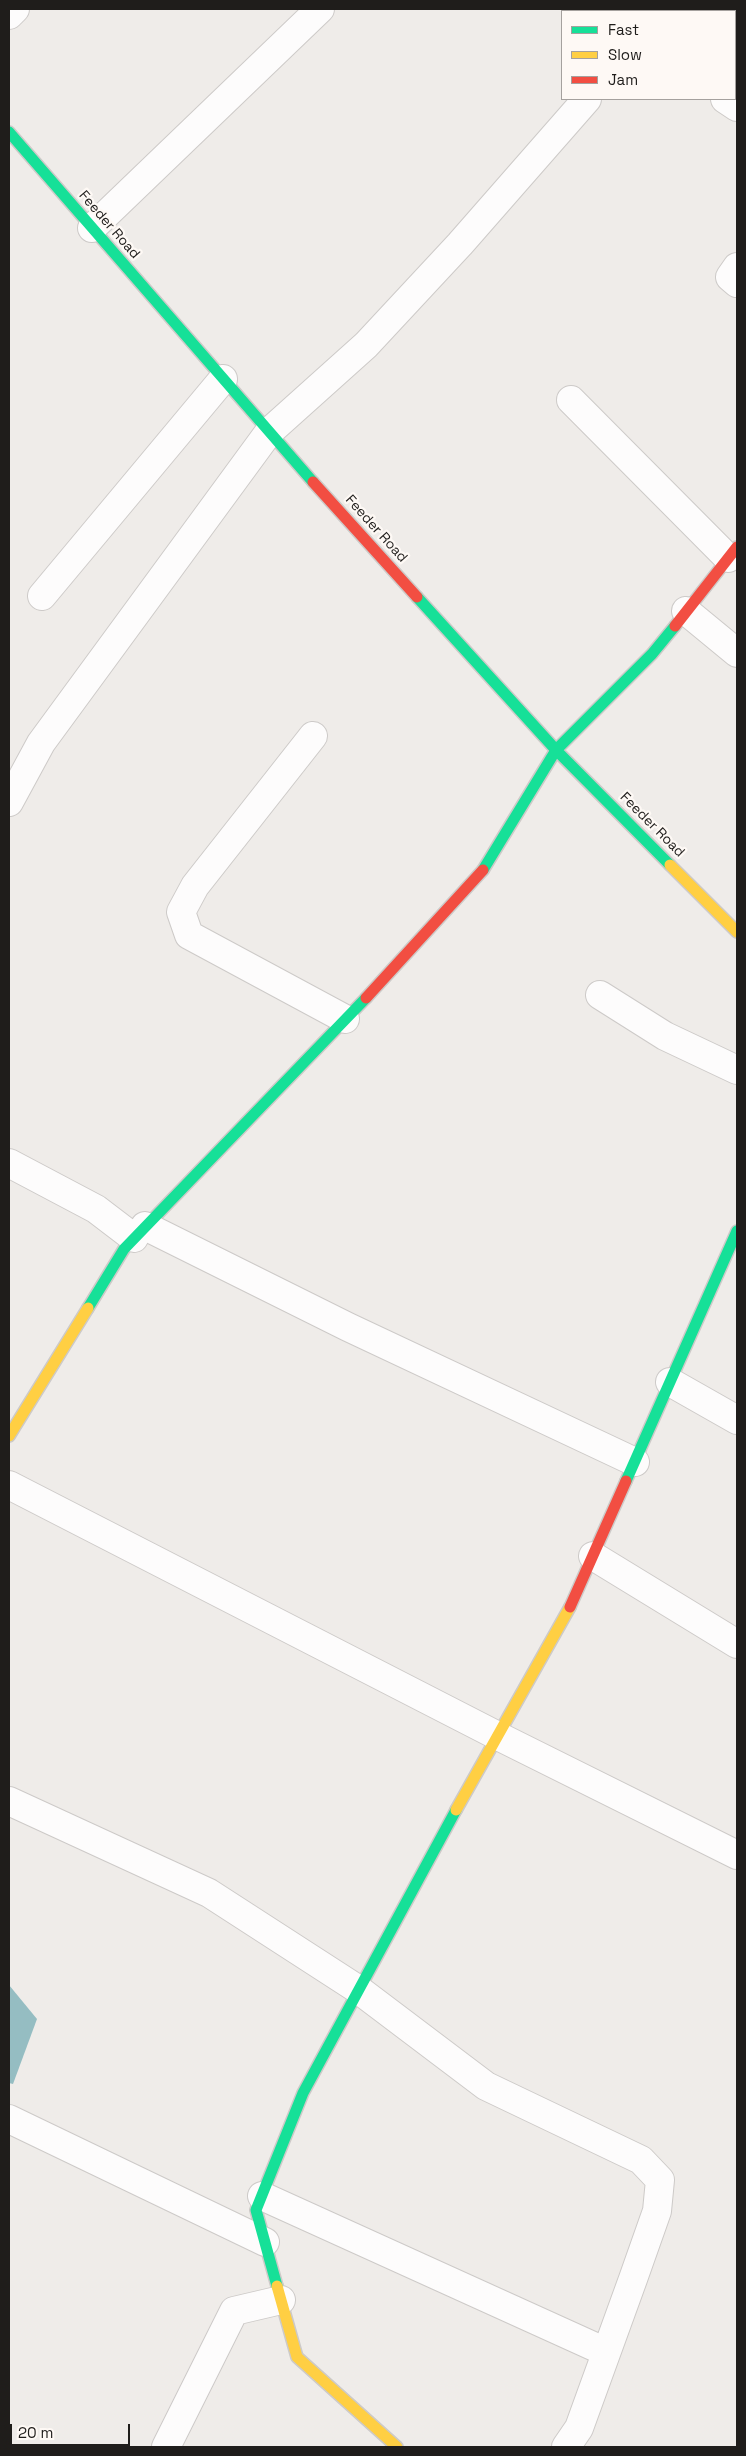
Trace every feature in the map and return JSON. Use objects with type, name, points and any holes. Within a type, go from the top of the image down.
[{"type":"street","points":[[9,15],[15,9]]},
{"type":"street","points":[[92,228],[320,9]]},
{"type":"street","points":[[9,802],[41,743],[270,432],[366,345],[460,244],[586,100]]},
{"type":"street","name":"Feeder Road","points":[[9,132],[270,432],[556,750],[737,932]]},
{"type":"street","points":[[737,267],[730,277],[737,282]]},
{"type":"street","points":[[42,596],[224,379]]},
{"type":"street","points":[[9,1436],[124,1249],[345,1019],[488,864],[556,750],[652,654],[733,552],[571,400]]},
{"type":"street","points":[[686,611],[737,653]]},
{"type":"street","points":[[312,736],[195,886],[181,912],[189,935],[345,1019]]},
{"type":"street","points":[[600,995],[665,1036],[737,1070]]},
{"type":"street","points":[[9,1163],[139,1232],[635,1462]]},
{"type":"street","points":[[397,2447],[297,2357],[256,2210],[303,2093],[496,1735],[570,1607],[737,1231]]},
{"type":"street","points":[[670,1382],[737,1420]]},
{"type":"street","points":[[9,1485],[496,1735],[737,1856]]},
{"type":"street","points":[[593,1556],[737,1644]]},
{"type":"street","points":[[9,1800],[209,1893],[360,1990],[486,2086],[640,2160],[660,2180],[657,2211],[579,2428],[566,2447]]},
{"type":"street","points":[[9,2119],[265,2242]]},
{"type":"street","points":[[262,2196],[606,2352]]},
{"type":"street","points":[[166,2447],[234,2311],[281,2300]]},
{"type":"water","points":[[9,1985],[37,2019],[13,2084],[9,2083]]},
{"type":"traffic: fast","points":[[9,132],[313,482]]},
{"type":"traffic: fast","points":[[417,597],[556,750],[670,865]]},
{"type":"traffic: fast","points":[[483,870],[556,750],[652,654],[675,626]]},
{"type":"traffic: fast","points":[[88,1308],[124,1249],[366,998]]},
{"type":"traffic: fast","points":[[626,1481],[737,1231]]},
{"type":"traffic: fast","points":[[277,2286],[256,2210],[303,2093],[456,1810]]},
{"type":"traffic: slow","points":[[670,865],[737,932]]},
{"type":"traffic: slow","points":[[9,1436],[88,1308]]},
{"type":"traffic: slow","points":[[456,1810],[570,1607]]},
{"type":"traffic: slow","points":[[277,2286],[297,2357],[397,2447]]},
{"type":"traffic: jam","points":[[313,482],[417,597]]},
{"type":"traffic: jam","points":[[675,626],[737,547]]},
{"type":"traffic: jam","points":[[366,998],[483,870]]},
{"type":"traffic: jam","points":[[570,1607],[626,1481]]}]
